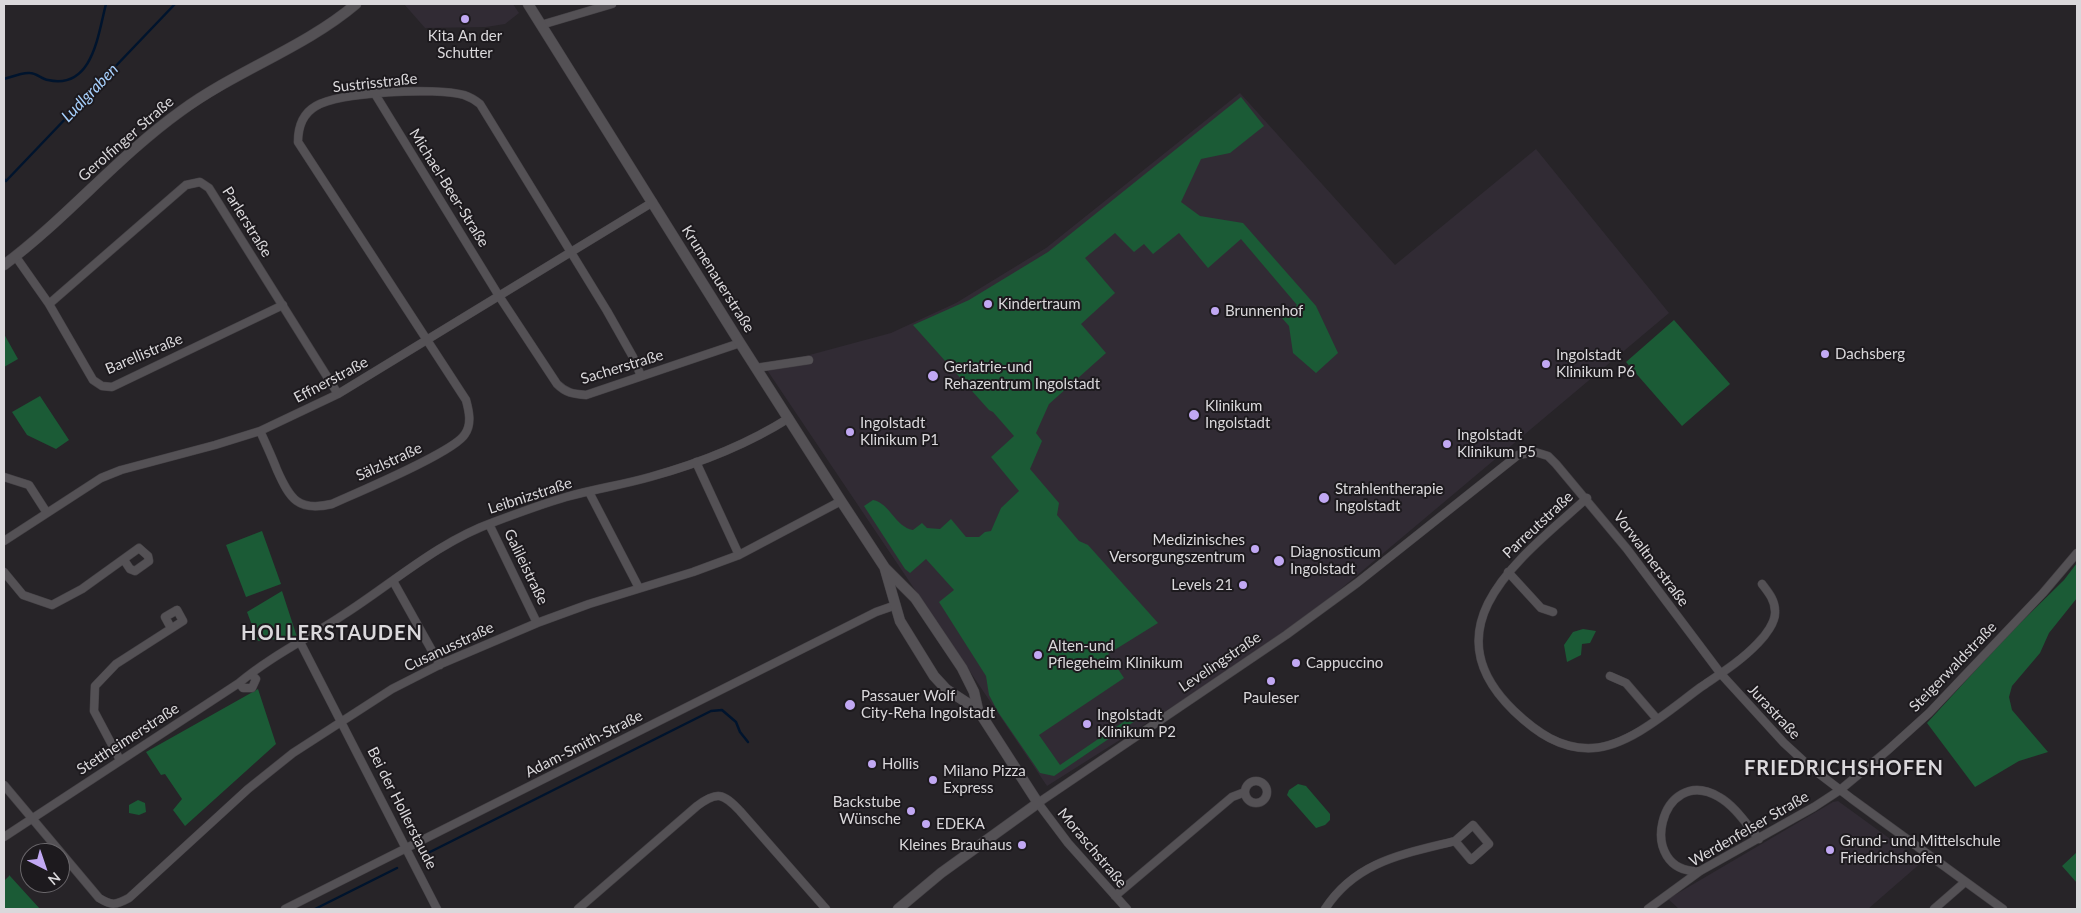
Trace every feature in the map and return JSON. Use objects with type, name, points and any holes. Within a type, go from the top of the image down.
[{"type":"street","name":"Gerolfinger Straße","points":[[4,265],[16,257],[63,215],[136,146],[182,110],[206,94],[340,18],[356,4]]},
{"type":"street","name":"Krumenauerstraße","points":[[528,4],[841,501],[885,568],[915,598],[968,680],[974,692],[978,710],[1038,803]]},
{"type":"street","points":[[541,25],[612,4]]},
{"type":"street","name":"Sustrisstraße","points":[[426,342],[298,142],[298,129],[303,118],[314,107],[332,100],[375,94],[419,91],[463,94],[475,99],[498,131],[625,342],[641,376]]},
{"type":"street","name":"Michael-Beer-Straße","points":[[375,94],[499,296]]},
{"type":"street","name":"Parlerstraße","points":[[49,304],[186,185],[200,182],[209,188],[338,394]]},
{"type":"street","name":"Effnerstraße","points":[[4,541],[101,478],[121,470],[260,431],[338,394],[653,202]]},
{"type":"street","name":"Barellistraße","points":[[16,257],[49,304],[93,380],[102,386],[112,387],[283,306]]},
{"type":"street","name":"Sacherstraße","points":[[499,296],[556,384],[563,391],[570,394],[586,395],[740,343]]},
{"type":"street","name":"Sälzlstraße","points":[[260,431],[292,499],[306,506],[318,508],[332,504],[441,453],[465,435],[469,426],[469,411],[466,400],[426,342]]},
{"type":"street","points":[[756,368],[809,360]]},
{"type":"street","name":"Leibnizstraße","points":[[300,642],[344,615],[454,540],[489,524],[566,497],[651,477],[696,462],[790,418]]},
{"type":"street","name":"Levelingstraße","points":[[898,909],[941,873],[1038,803],[1260,653],[1357,583],[1518,455],[1535,452],[1548,456],[1556,464]]},
{"type":"street","points":[[696,462],[739,555]]},
{"type":"street","name":"Vorwaltnerstraße","points":[[1556,464],[1586,498],[1720,674]]},
{"type":"street","points":[[4,477],[28,485],[47,513]]},
{"type":"street","points":[[589,492],[639,588]]},
{"type":"street","name":"Parreutstraße","points":[[1586,498],[1508,572],[1488,600],[1479,628],[1478,642],[1485,671],[1492,684],[1509,706],[1540,733],[1556,742],[1577,748],[1595,748],[1612,744],[1658,719],[1737,662],[1758,643],[1770,627],[1775,612],[1771,596],[1762,584]]},
{"type":"street","name":"Cusanusstraße","points":[[31,817],[100,898],[109,904],[117,904],[129,898],[248,789],[293,753],[392,689],[440,665],[538,623],[739,555],[841,501]]},
{"type":"street","name":"Galileistraße","points":[[489,524],[538,623]]},
{"type":"street","name":"Steigerwaldstraße","points":[[1840,790],[1888,750],[1928,713],[2043,593],[2077,553]]},
{"type":"street","points":[[4,572],[24,595],[52,605],[82,589],[124,560]]},
{"type":"street","name":"Krumenauerstraße","points":[[885,568],[900,621],[934,676],[952,693],[978,710]]},
{"type":"street","name":"Parreutstraße","points":[[1508,572],[1541,608],[1553,612]]},
{"type":"street","points":[[392,581],[440,665]]},
{"type":"street","points":[[896,605],[908,598],[915,598]]},
{"type":"street","name":"Adam-Smith-Straße","points":[[285,909],[876,612],[896,605]]},
{"type":"street","points":[[120,760],[94,710],[95,686],[116,664],[171,628]]},
{"type":"street","name":"Stettheimerstraße","points":[[4,836],[239,684],[300,642]]},
{"type":"street","name":"Bei der Hollerstaude","points":[[300,642],[342,720],[437,909]]},
{"type":"street","name":"Stettheimerstraße","points":[[239,684],[243,688],[252,688],[256,680],[251,674]]},
{"type":"street","name":"Jurastraße","points":[[1720,674],[1784,743],[1840,790],[2002,909]]},
{"type":"street","points":[[1610,676],[1626,683],[1658,719]]},
{"type":"street","points":[[952,693],[961,690],[968,680]]},
{"type":"street","points":[[4,785],[31,817]]},
{"type":"street","name":"Werdenfelser Straße","points":[[1648,909],[1700,871],[1759,839],[1840,790]]},
{"type":"street","points":[[1114,896],[1232,797],[1245,792]]},
{"type":"street","points":[[1700,871],[1688,872],[1679,868],[1672,862],[1664,848],[1661,832],[1663,817],[1677,798],[1694,792],[1712,793],[1721,798],[1759,839]]},
{"type":"street","points":[[578,909],[696,806],[709,797],[718,795],[729,800],[740,811],[826,909]]},
{"type":"street","name":"Moraschstraße","points":[[1038,803],[1068,844],[1127,909]]},
{"type":"street","points":[[1325,909],[1342,888],[1356,876],[1378,863],[1455,841],[1473,825],[1489,844],[1470,860],[1455,841]]},
{"type":"street","points":[[1934,909],[1965,882]]},
{"type":"shaded area","name":"Kita An der Schutter","points":[[404,4],[513,4],[519,13],[505,24],[486,27],[425,28]]},
{"type":"shaded area","name":"Klinikum Ingolstadt","points":[[1240,93],[1395,265],[1536,149],[1669,313],[1286,635],[1047,786],[765,367],[891,333],[956,303],[1046,248]]},
{"type":"shaded area","name":"Grund- und Mittelschule Friedrichshofen","points":[[1838,801],[1922,862],[1868,909],[1679,909],[1668,899],[1833,802]]},
{"type":"green space","points":[[1241,97],[1264,126],[1230,153],[1201,159],[1181,202],[1200,216],[1243,223],[1316,306],[1338,353],[1316,373],[1293,353],[1289,326],[1282,318],[1297,305],[1241,239],[1208,268],[1179,233],[1153,254],[1144,244],[1134,252],[1115,233],[1085,258],[1115,293],[1081,324],[1106,353],[1049,404],[1036,433],[1042,441],[1030,469],[1059,503],[1057,515],[1079,541],[1088,545],[1158,623],[1108,654],[1124,678],[1039,735],[1060,765],[1135,714],[1138,719],[1054,776],[1040,773],[998,712],[989,695],[986,676],[939,602],[954,590],[926,559],[910,573],[905,569],[864,506],[873,500],[879,502],[902,524],[913,530],[922,523],[927,528],[940,529],[951,519],[966,537],[979,537],[985,532],[991,531],[1001,508],[1019,491],[991,457],[1014,436],[913,325],[969,300],[1048,252]]},
{"type":"green space","points":[[1674,320],[1730,384],[1682,426],[1626,362]]},
{"type":"green space","points":[[4,334],[18,359],[4,367]]},
{"type":"green space","points":[[40,396],[69,440],[56,449],[27,435],[12,412]]},
{"type":"green space","points":[[262,531],[281,584],[246,597],[226,545]]},
{"type":"green space","points":[[2077,563],[2077,598],[2049,633],[2040,653],[2012,686],[2009,697],[2012,710],[2048,752],[2019,761],[1975,787],[1927,723],[2006,637],[2064,580]]},
{"type":"green space","points":[[282,591],[297,637],[258,641],[247,612]]},
{"type":"green space","points":[[1583,629],[1596,631],[1590,643],[1582,644],[1581,655],[1567,662],[1564,645],[1573,632]]},
{"type":"green space","points":[[258,689],[276,744],[185,826],[173,810],[182,799],[165,774],[161,775],[146,752]]},
{"type":"green space","points":[[1298,784],[1306,786],[1330,814],[1330,820],[1325,825],[1316,828],[1287,795],[1289,790]]},
{"type":"green space","points":[[138,800],[145,803],[146,812],[139,815],[129,813],[129,805]]},
{"type":"green space","points":[[2077,852],[2077,883],[2062,866]]},
{"type":"green space","points":[[10,875],[20,887],[20,893],[25,893],[40,909],[4,909],[4,881]]},
{"type":"waterway","points":[[4,79],[27,73],[48,80],[63,81],[75,77],[91,57],[106,4]]},
{"type":"waterway","name":"Ludlgraben","points":[[4,179],[6,181],[175,4]]},
{"type":"waterway","points":[[426,854],[711,711],[722,710],[736,722],[740,732],[748,742]]},
{"type":"waterway","points":[[315,909],[397,868]]},
{"type":"place","name":"Kita An der Schutter","points":[[465,19]]},
{"type":"place","name":"Kindertraum","points":[[988,304]]},
{"type":"place","name":"Brunnenhof","points":[[1215,311]]},
{"type":"place","name":"Dachsberg","points":[[1825,354]]},
{"type":"place","name":"Ingolstadt Klinikum P6","points":[[1546,364]]},
{"type":"place","name":"Geriatrie-und Rehazentrum Ingolstadt","points":[[933,376]]},
{"type":"place","name":"Klinikum Ingolstadt","points":[[1194,415]]},
{"type":"place","name":"Ingolstadt Klinikum P1","points":[[850,432]]},
{"type":"place","name":"Ingolstadt Klinikum P5","points":[[1447,444]]},
{"type":"place","name":"Strahlentherapie Ingolstadt","points":[[1324,498]]},
{"type":"place","name":"Medizinisches Versorgungszentrum","points":[[1255,549]]},
{"type":"place","name":"Diagnosticum Ingolstadt","points":[[1279,561]]},
{"type":"place","name":"Levels 21","points":[[1243,585]]},
{"type":"place","name":"Alten-und Pflegeheim Klinikum","points":[[1038,655]]},
{"type":"place","name":"Cappuccino","points":[[1296,663]]},
{"type":"place","name":"Pauleser","points":[[1271,681]]},
{"type":"place","name":"Passauer Wolf City-Reha Ingolstadt","points":[[850,705]]},
{"type":"place","name":"Ingolstadt Klinikum P2","points":[[1087,724]]},
{"type":"place","name":"Hollis","points":[[872,764]]},
{"type":"place","name":"Milano Pizza Express","points":[[933,780]]},
{"type":"place","name":"Backstube Wünsche","points":[[911,811]]},
{"type":"place","name":"EDEKA","points":[[926,824]]},
{"type":"place","name":"Kleines Brauhaus","points":[[1022,845]]},
{"type":"place","name":"Grund- und Mittelschule Friedrichshofen","points":[[1830,850]]},
{"type":"district","name":"HOLLERSTAUDEN","points":[[332,634]]},
{"type":"district","name":"FRIEDRICHSHOFEN","points":[[1844,769]]}]
